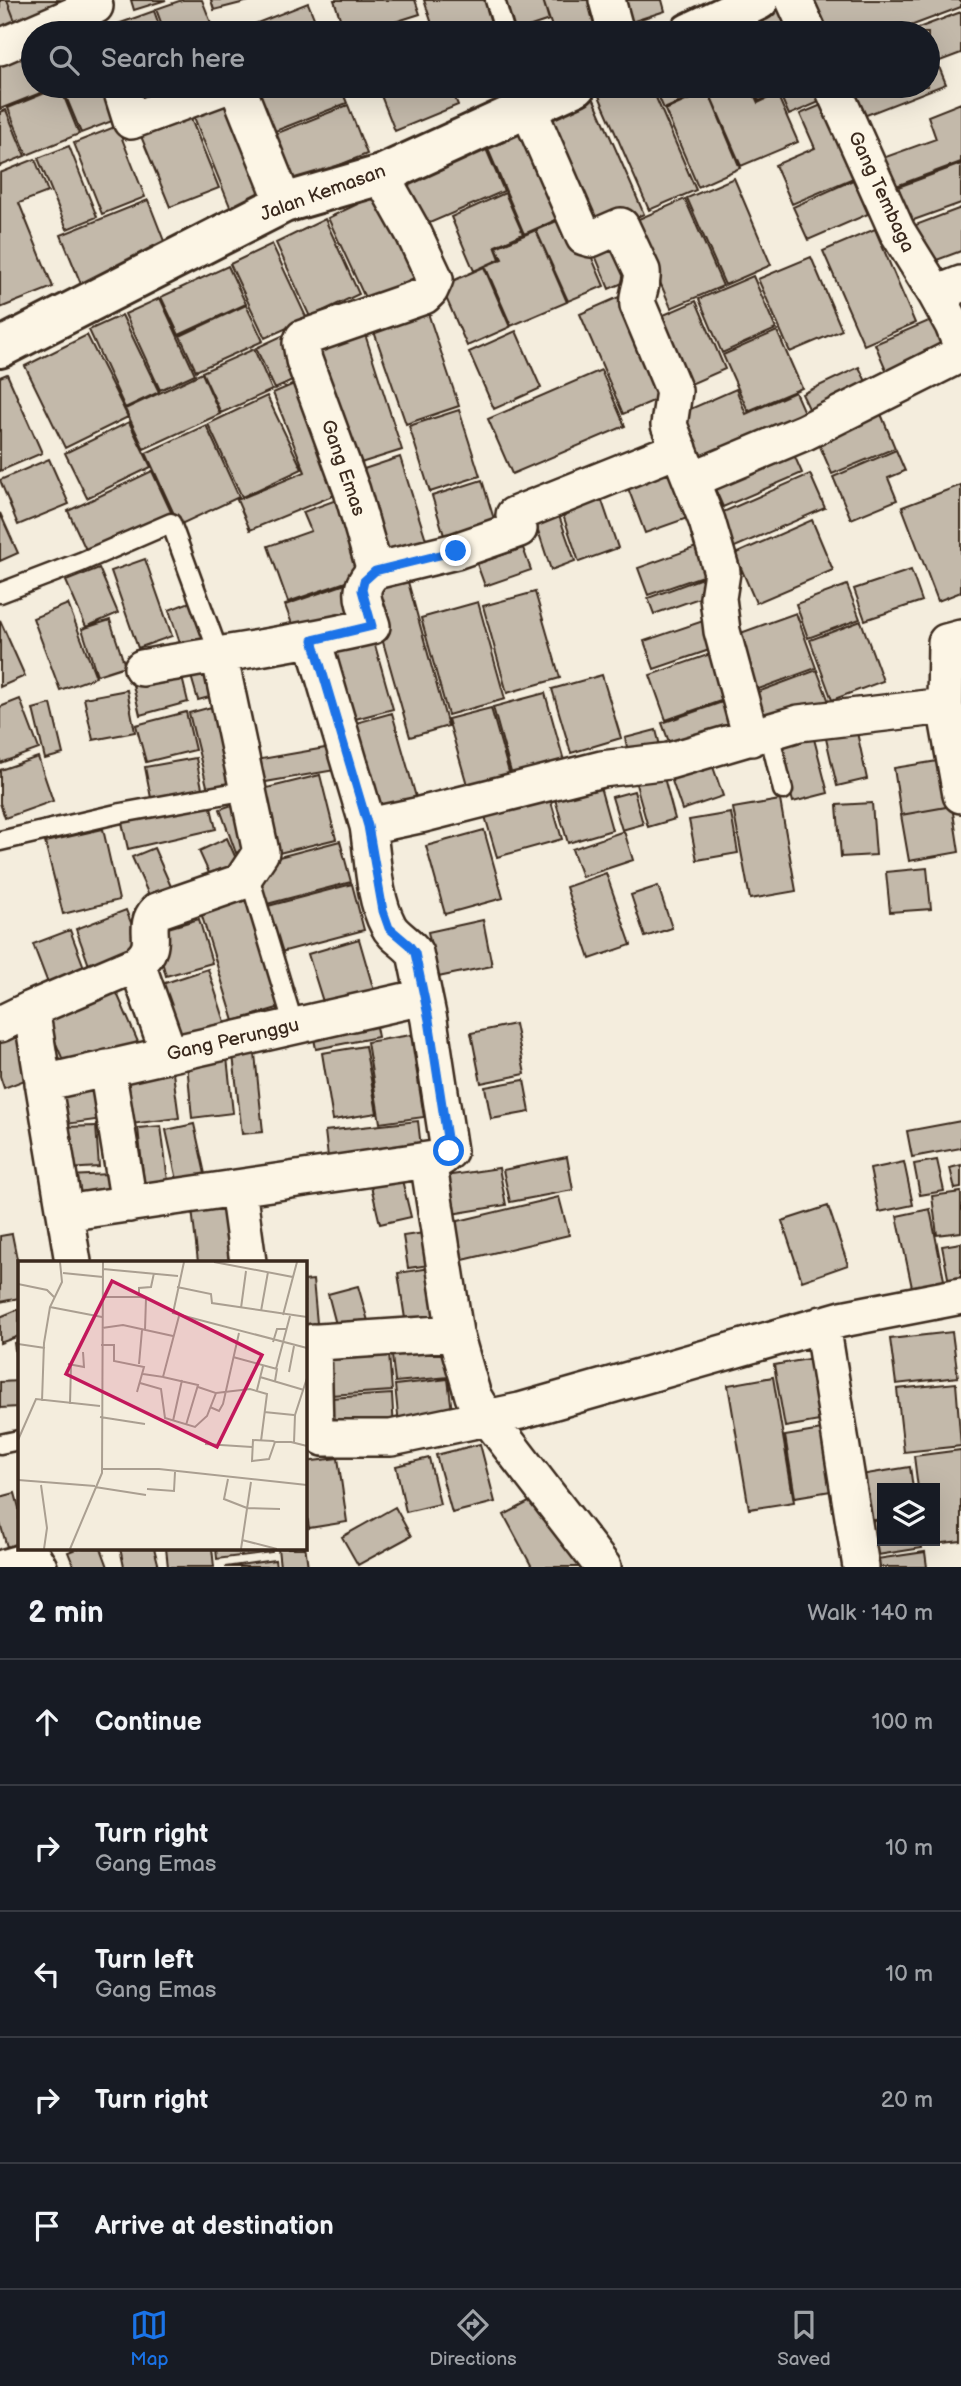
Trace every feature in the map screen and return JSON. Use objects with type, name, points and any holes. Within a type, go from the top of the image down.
[{"type":"street","points":[[607,0],[613,21]]},
{"type":"street","points":[[714,21],[759,0]]},
{"type":"street","points":[[794,0],[804,21]]},
{"type":"street","points":[[74,21],[97,13]]},
{"type":"street","points":[[0,47],[21,40]]},
{"type":"street","points":[[124,98],[131,121],[193,98]]},
{"type":"street","points":[[242,98],[284,203]]},
{"type":"street","name":"Jalan Kemasan","points":[[0,348],[284,203],[381,175],[523,98]]},
{"type":"street","points":[[525,98],[584,237],[591,239],[621,226],[643,274],[637,299],[640,311],[674,391],[669,425],[707,521],[722,572],[718,598],[722,631],[760,735]]},
{"type":"street","name":"Gang Tembaga","points":[[837,98],[897,231],[916,265],[948,289],[953,325],[961,347]]},
{"type":"street","name":"Gang Emas","points":[[375,571],[352,491],[304,360],[301,343],[303,338],[424,296],[433,285],[435,279],[414,234],[381,175]]},
{"type":"street","points":[[142,668],[313,640],[372,626],[362,590],[364,581],[375,571],[456,551],[519,529],[514,515],[805,432],[957,356],[961,347]]},
{"type":"street","points":[[961,638],[946,642],[945,706],[961,795]]},
{"type":"street","points":[[65,1213],[441,1158],[449,1151],[415,953],[389,928],[383,911],[368,826],[313,640]]},
{"type":"street","points":[[0,1024],[137,964],[151,949],[150,922],[157,911],[241,882],[261,852],[219,654]]},
{"type":"street","points":[[368,826],[420,816],[602,769],[669,761],[799,723],[945,706]]},
{"type":"street","points":[[137,964],[169,1054]]},
{"type":"street","name":"Gang Perunggu","points":[[43,1083],[423,997]]},
{"type":"street","points":[[32,1009],[73,1261]]},
{"type":"street","points":[[107,1069],[129,1203]]},
{"type":"street","points":[[428,1160],[455,1333],[472,1396],[603,1567]]},
{"type":"street","points":[[238,1188],[247,1261]]},
{"type":"street","points":[[455,1333],[309,1342],[315,1432],[312,1437],[391,1438],[520,1411],[822,1324],[961,1296]]},
{"type":"street","points":[[822,1324],[861,1567]]},
{"type":"street","points":[[5,1567],[34,1559],[40,1567]]},
{"type":"lane","points":[[495,0],[501,21]]},
{"type":"lane","points":[[0,593],[171,523],[219,654]]},
{"type":"lane","points":[[760,735],[783,790]]},
{"type":"lane","points":[[0,841],[121,813],[248,790]]},
{"type":"lane","points":[[248,873],[294,1026]]},
{"type":"lane","points":[[0,1444],[18,1440]]},
{"type":"building","points":[[0,0],[7,0],[17,26],[0,33]]},
{"type":"building","points":[[7,0],[69,0],[27,21],[21,21],[17,26]]},
{"type":"building","points":[[131,0],[166,0],[134,10]]},
{"type":"building","points":[[182,0],[202,0],[210,21],[160,21],[156,9]]},
{"type":"building","points":[[211,0],[253,0],[214,10]]},
{"type":"building","points":[[334,0],[415,0],[420,14],[398,21],[341,21]]},
{"type":"building","points":[[424,0],[494,0],[500,21],[431,21]]},
{"type":"building","points":[[498,0],[543,0],[549,20],[546,21],[506,21]]},
{"type":"building","points":[[543,0],[602,0],[609,21],[550,21]]},
{"type":"building","points":[[611,0],[662,0],[665,11],[634,21],[617,21]]},
{"type":"building","points":[[804,0],[961,0],[961,7],[924,21],[812,21]]},
{"type":"building","points":[[308,3],[315,21],[262,21]]},
{"type":"building","points":[[790,4],[798,21],[748,21]]},
{"type":"building","points":[[154,11],[158,21],[126,21]]},
{"type":"building","points":[[961,12],[961,53],[940,61],[940,21],[937,21]]},
{"type":"building","points":[[21,48],[21,98],[28,98],[0,109],[0,56]]},
{"type":"building","points":[[940,69],[946,84],[940,86]]},
{"type":"building","points":[[33,98],[64,98],[79,134],[27,155],[8,108]]},
{"type":"building","points":[[67,98],[118,98],[125,116],[81,133]]},
{"type":"building","points":[[129,98],[164,98],[136,116]]},
{"type":"building","points":[[198,98],[234,98],[277,191],[231,209],[188,102]]},
{"type":"building","points":[[257,98],[345,98],[347,103],[260,137]]},
{"type":"building","points":[[382,98],[455,98],[458,105],[395,131]]},
{"type":"building","points":[[585,98],[593,98],[644,214],[588,238],[536,119]]},
{"type":"building","points":[[600,98],[656,98],[696,190],[649,210]]},
{"type":"building","points":[[659,98],[689,98],[664,109]]},
{"type":"building","points":[[692,98],[711,98],[740,168],[698,187],[665,110]]},
{"type":"building","points":[[711,98],[756,98],[758,103],[769,98],[779,98],[798,142],[741,166]]},
{"type":"building","points":[[782,98],[829,98],[789,115]]},
{"type":"building","points":[[842,98],[910,98],[851,121]]},
{"type":"building","points":[[831,101],[863,174],[792,204],[775,165],[815,148],[800,114]]},
{"type":"building","points":[[961,103],[961,162],[880,192],[869,163],[936,139],[928,116]]},
{"type":"building","points":[[185,104],[219,188],[170,207],[136,124]]},
{"type":"building","points":[[348,105],[367,154],[280,189],[260,140]]},
{"type":"building","points":[[6,110],[25,156],[0,166],[0,112]]},
{"type":"building","points":[[533,121],[572,213],[524,234],[485,142]]},
{"type":"building","points":[[117,126],[145,197],[102,214],[74,143]]},
{"type":"building","points":[[484,144],[504,191],[418,228],[397,182]]},
{"type":"building","points":[[69,146],[97,217],[67,229],[38,158]]},
{"type":"building","points":[[35,159],[48,192],[19,203],[53,287],[0,308],[0,173]]},
{"type":"building","points":[[961,164],[961,203],[911,221],[898,187]]},
{"type":"building","points":[[734,178],[771,265],[725,285],[687,198]]},
{"type":"building","points":[[853,180],[868,214],[808,240],[793,207]]},
{"type":"building","points":[[389,189],[427,272],[366,300],[328,218]]},
{"type":"building","points":[[505,193],[523,234],[495,246],[500,259],[474,271],[451,217]]},
{"type":"building","points":[[685,199],[723,286],[671,308],[634,221]]},
{"type":"building","points":[[148,200],[169,254],[83,289],[61,235]]},
{"type":"building","points":[[961,208],[961,251],[926,264],[913,226]]},
{"type":"building","points":[[573,214],[604,286],[568,301],[536,230]]},
{"type":"building","points":[[325,219],[359,294],[310,317],[276,243]]},
{"type":"building","points":[[621,227],[641,275],[609,289],[589,241]]},
{"type":"building","points":[[875,229],[915,323],[864,345],[823,251]]},
{"type":"building","points":[[536,230],[567,302],[511,326],[485,266],[502,259],[496,247]]},
{"type":"building","points":[[272,244],[307,319],[265,338],[230,264]]},
{"type":"building","points":[[811,257],[842,330],[790,352],[758,279]]},
{"type":"building","points":[[228,266],[246,304],[179,335],[161,297]]},
{"type":"building","points":[[484,267],[510,327],[467,346],[441,286]]},
{"type":"building","points":[[753,276],[776,329],[722,353],[699,299]]},
{"type":"building","points":[[630,292],[674,392],[623,414],[580,314]]},
{"type":"building","points":[[160,298],[195,374],[160,390],[125,314]]},
{"type":"building","points":[[424,301],[459,406],[406,424],[370,320]]},
{"type":"building","points":[[696,301],[725,369],[675,391],[645,323]]},
{"type":"building","points":[[246,305],[263,341],[196,371],[180,336]]},
{"type":"building","points":[[945,314],[960,348],[890,379],[875,344]]},
{"type":"building","points":[[122,315],[159,392],[125,408],[89,330]]},
{"type":"building","points":[[363,328],[402,450],[348,467],[310,345]]},
{"type":"building","points":[[516,331],[541,388],[494,409],[469,352]]},
{"type":"building","points":[[777,331],[802,388],[748,411],[723,355]]},
{"type":"building","points":[[286,334],[305,375],[275,389],[256,348]]},
{"type":"building","points":[[87,335],[128,417],[65,448],[25,366]]},
{"type":"building","points":[[254,349],[272,390],[221,413],[202,372]]},
{"type":"building","points":[[859,367],[872,394],[815,421],[802,394]]},
{"type":"building","points":[[601,370],[625,426],[512,474],[488,419]]},
{"type":"building","points":[[202,373],[220,414],[144,449],[125,409]]},
{"type":"building","points":[[7,374],[42,453],[0,471],[0,377]]},
{"type":"building","points":[[301,381],[347,490],[250,530],[237,500],[305,472],[273,393]]},
{"type":"building","points":[[736,389],[746,414],[795,392],[810,426],[697,474],[672,417]]},
{"type":"building","points":[[267,396],[302,469],[242,497],[208,424]]},
{"type":"building","points":[[879,409],[895,448],[832,474],[816,437]]},
{"type":"building","points":[[459,410],[480,476],[430,492],[409,426]]},
{"type":"building","points":[[129,422],[151,467],[87,498],[65,453]]},
{"type":"building","points":[[206,425],[239,497],[179,525],[146,453]]},
{"type":"building","points":[[788,441],[802,473],[723,507],[709,475]]},
{"type":"building","points":[[896,450],[905,471],[888,478],[897,500],[851,519],[833,477]]},
{"type":"building","points":[[400,457],[430,552],[382,567],[352,473]]},
{"type":"building","points":[[49,459],[69,504],[18,525],[0,480]]},
{"type":"building","points":[[677,462],[696,515],[645,533],[625,480]]},
{"type":"building","points":[[152,471],[172,514],[87,552],[68,511]]},
{"type":"building","points":[[810,474],[825,508],[728,550],[714,516]]},
{"type":"building","points":[[482,480],[497,529],[447,545],[432,496]]},
{"type":"building","points":[[961,485],[961,592],[938,601],[902,507]]},
{"type":"building","points":[[599,492],[618,548],[579,562],[560,506]]},
{"type":"building","points":[[339,499],[366,575],[288,602],[268,546],[311,531],[303,512]]},
{"type":"building","points":[[0,513],[18,553],[0,561]]},
{"type":"building","points":[[558,513],[575,561],[551,570],[535,521]]},
{"type":"building","points":[[812,520],[833,570],[756,603],[735,554]]},
{"type":"building","points":[[699,546],[708,574],[648,595],[638,568]]},
{"type":"building","points":[[523,548],[531,570],[485,586],[477,564]]},
{"type":"building","points":[[145,559],[172,636],[138,648],[111,571]]},
{"type":"building","points":[[99,568],[118,613],[86,627],[66,581]]},
{"type":"building","points":[[911,570],[922,601],[865,620],[854,589]]},
{"type":"building","points":[[405,571],[448,726],[410,737],[366,582]]},
{"type":"building","points":[[702,578],[708,595],[654,614],[648,598]]},
{"type":"building","points":[[354,581],[366,615],[298,640],[285,605]]},
{"type":"building","points":[[847,585],[860,619],[808,638],[796,604]]},
{"type":"building","points":[[535,592],[560,678],[507,693],[483,606]]},
{"type":"building","points":[[195,600],[212,649],[185,658],[169,610]]},
{"type":"building","points":[[478,602],[505,699],[448,715],[421,618]]},
{"type":"building","points":[[68,604],[96,677],[60,690],[33,618]]},
{"type":"building","points":[[796,613],[816,668],[756,690],[735,635]]},
{"type":"building","points":[[709,619],[718,647],[654,669],[644,641]]},
{"type":"building","points":[[0,620],[25,676],[0,687]]},
{"type":"building","points":[[110,620],[125,666],[97,675],[82,629]]},
{"type":"building","points":[[861,621],[883,681],[832,700],[810,640]]},
{"type":"building","points":[[371,631],[393,709],[344,722],[322,645]]},
{"type":"building","points":[[719,651],[735,696],[666,720],[650,675]]},
{"type":"building","points":[[215,658],[225,693],[198,700],[188,666]]},
{"type":"building","points":[[180,669],[188,702],[140,715],[132,681]]},
{"type":"building","points":[[817,670],[829,702],[760,728],[747,696]]},
{"type":"building","points":[[602,675],[621,738],[571,753],[552,689]]},
{"type":"building","points":[[127,690],[135,732],[93,740],[84,698]]},
{"type":"building","points":[[545,693],[566,768],[514,783],[493,707]]},
{"type":"building","points":[[734,698],[746,732],[675,758],[662,723]]},
{"type":"building","points":[[20,699],[39,749],[0,763],[0,707]]},
{"type":"building","points":[[51,704],[63,754],[45,759],[33,709]]},
{"type":"building","points":[[219,705],[239,787],[209,794],[189,713]]},
{"type":"building","points":[[491,708],[512,783],[470,795],[448,719]]},
{"type":"building","points":[[186,712],[195,750],[146,762],[136,725]]},
{"type":"building","points":[[392,713],[418,804],[371,817],[345,726]]},
{"type":"building","points":[[855,723],[867,779],[837,786],[824,730]]},
{"type":"building","points":[[656,730],[663,757],[631,765],[625,738]]},
{"type":"building","points":[[812,731],[828,793],[793,802],[777,741]]},
{"type":"building","points":[[331,747],[335,770],[254,784],[250,761]]},
{"type":"building","points":[[38,757],[53,801],[5,818],[0,803],[0,770]]},
{"type":"building","points":[[196,758],[203,793],[152,803],[145,767]]},
{"type":"building","points":[[710,758],[723,796],[682,810],[669,772]]},
{"type":"building","points":[[944,760],[952,806],[901,815],[894,768]]},
{"type":"building","points":[[662,770],[675,819],[648,827],[634,777]]},
{"type":"building","points":[[320,775],[336,839],[279,853],[263,789]]},
{"type":"building","points":[[597,776],[612,830],[568,843],[552,789]]},
{"type":"building","points":[[547,788],[562,839],[497,857],[482,806]]},
{"type":"building","points":[[634,791],[643,824],[622,830],[612,797]]},
{"type":"building","points":[[209,799],[216,829],[128,849],[121,818]]},
{"type":"building","points":[[780,800],[796,891],[750,899],[733,808]]},
{"type":"building","points":[[241,802],[256,845],[236,853],[220,809]]},
{"type":"building","points":[[872,803],[876,855],[841,857],[837,805]]},
{"type":"building","points":[[952,806],[959,852],[909,861],[901,815]]},
{"type":"building","points":[[731,813],[738,853],[697,860],[689,820]]},
{"type":"building","points":[[103,829],[119,900],[63,914],[45,842]]},
{"type":"building","points":[[484,830],[503,898],[445,914],[426,846]]},
{"type":"building","points":[[624,831],[633,860],[582,877],[572,849]]},
{"type":"building","points":[[227,838],[241,870],[213,882],[199,851]]},
{"type":"building","points":[[340,841],[351,882],[267,904],[256,863]]},
{"type":"building","points":[[154,848],[173,891],[151,900],[132,857]]},
{"type":"building","points":[[927,868],[931,909],[890,912],[886,872]]},
{"type":"building","points":[[606,873],[631,945],[590,959],[566,887]]},
{"type":"building","points":[[352,884],[364,930],[281,952],[268,906]]},
{"type":"building","points":[[658,886],[672,928],[645,937],[631,895]]},
{"type":"building","points":[[251,898],[284,1006],[234,1021],[201,913]]},
{"type":"building","points":[[126,910],[141,948],[90,968],[76,929]]},
{"type":"building","points":[[199,919],[212,963],[166,976],[154,932]]},
{"type":"building","points":[[483,920],[492,966],[438,977],[428,932]]},
{"type":"building","points":[[70,930],[88,978],[51,991],[33,944]]},
{"type":"building","points":[[359,939],[374,991],[324,1005],[308,954]]},
{"type":"building","points":[[208,969],[227,1028],[181,1043],[162,984]]},
{"type":"building","points":[[113,984],[138,1042],[68,1072],[43,1013]]},
{"type":"building","points":[[373,1012],[378,1037],[316,1049],[311,1023]]},
{"type":"building","points":[[515,1024],[525,1074],[481,1083],[471,1033]]},
{"type":"building","points":[[19,1025],[38,1075],[4,1088],[0,1076],[0,1032]]},
{"type":"building","points":[[411,1035],[424,1117],[380,1123],[367,1042]]},
{"type":"building","points":[[254,1044],[263,1132],[242,1134],[232,1046]]},
{"type":"building","points":[[365,1046],[377,1113],[333,1120],[322,1053]]},
{"type":"building","points":[[226,1048],[233,1113],[192,1118],[186,1052]]},
{"type":"building","points":[[173,1073],[179,1118],[123,1125],[116,1080]]},
{"type":"building","points":[[524,1080],[530,1112],[491,1119],[485,1087]]},
{"type":"building","points":[[99,1089],[103,1119],[59,1125],[54,1094]]},
{"type":"building","points":[[418,1121],[422,1156],[329,1166],[325,1131]]},
{"type":"building","points":[[961,1121],[961,1148],[912,1157],[907,1131]]},
{"type":"building","points":[[194,1124],[205,1174],[177,1180],[166,1130]]},
{"type":"building","points":[[96,1126],[99,1167],[66,1169],[63,1127]]},
{"type":"building","points":[[161,1126],[168,1181],[144,1183],[138,1128]]},
{"type":"building","points":[[567,1157],[573,1190],[510,1202],[503,1170]]},
{"type":"building","points":[[937,1160],[944,1191],[920,1195],[914,1164]]},
{"type":"building","points":[[904,1162],[913,1205],[879,1212],[870,1169]]},
{"type":"building","points":[[961,1165],[961,1188],[955,1189],[950,1168]]},
{"type":"building","points":[[499,1168],[506,1205],[445,1215],[438,1177]]},
{"type":"building","points":[[109,1174],[111,1204],[72,1206],[69,1176]]},
{"type":"building","points":[[402,1180],[411,1217],[380,1224],[371,1186]]},
{"type":"building","points":[[961,1192],[961,1232],[937,1235],[932,1196]]},
{"type":"building","points":[[559,1197],[569,1235],[463,1260],[454,1222]]},
{"type":"building","points":[[223,1206],[229,1261],[198,1261],[192,1209]]},
{"type":"building","points":[[828,1206],[848,1265],[802,1281],[782,1221]]},
{"type":"building","points":[[930,1209],[946,1290],[914,1297],[897,1216]]},
{"type":"building","points":[[438,1231],[443,1263],[408,1268],[403,1236]]},
{"type":"building","points":[[12,1234],[18,1264],[18,1298],[0,1302],[0,1236]]},
{"type":"building","points":[[961,1243],[961,1281],[949,1283],[942,1246]]},
{"type":"building","points":[[444,1266],[451,1318],[406,1325],[398,1273]]},
{"type":"building","points":[[313,1280],[318,1334],[306,1335],[306,1281]]},
{"type":"building","points":[[358,1286],[370,1328],[339,1336],[328,1294]]},
{"type":"building","points":[[18,1309],[18,1336],[0,1343],[0,1317]]},
{"type":"building","points":[[952,1332],[958,1377],[896,1384],[890,1339]]},
{"type":"building","points":[[18,1342],[18,1369],[14,1343]]},
{"type":"building","points":[[445,1342],[449,1377],[395,1382],[391,1347]]},
{"type":"building","points":[[389,1354],[392,1391],[330,1395],[328,1358]]},
{"type":"building","points":[[814,1358],[825,1420],[785,1427],[774,1365]]},
{"type":"building","points":[[773,1377],[794,1502],[749,1509],[728,1385]]},
{"type":"building","points":[[448,1379],[453,1419],[399,1425],[395,1385]]},
{"type":"building","points":[[18,1381],[18,1407],[0,1408],[0,1382]]},
{"type":"building","points":[[956,1383],[961,1446],[904,1452],[897,1389]]},
{"type":"building","points":[[392,1394],[394,1431],[332,1435],[330,1398]]},
{"type":"building","points":[[828,1429],[837,1490],[795,1497],[785,1436]]},
{"type":"building","points":[[480,1444],[495,1502],[452,1513],[436,1455]]},
{"type":"building","points":[[961,1450],[961,1541],[940,1543],[940,1483],[917,1483],[914,1456]]},
{"type":"building","points":[[338,1458],[347,1522],[309,1528],[306,1510],[306,1462]]},
{"type":"building","points":[[429,1458],[440,1504],[406,1512],[396,1466]]},
{"type":"building","points":[[910,1467],[912,1483],[877,1483],[877,1520],[861,1522],[854,1476]]},
{"type":"building","points":[[15,1493],[18,1504],[18,1543],[7,1547],[0,1523],[0,1497]]},
{"type":"building","points":[[544,1494],[581,1567],[532,1567],[504,1515]]},
{"type":"building","points":[[395,1507],[411,1536],[358,1565],[342,1537]]},
{"type":"building","points":[[877,1521],[877,1546],[922,1548],[865,1557],[860,1523]]},
{"type":"building","points":[[76,1549],[101,1549],[108,1567],[74,1567],[68,1552]]},
{"type":"building","points":[[120,1549],[154,1549],[159,1567],[124,1567]]},
{"type":"building","points":[[166,1549],[212,1549],[214,1567],[168,1567]]},
{"type":"building","points":[[216,1549],[271,1549],[272,1552],[217,1559]]},
{"type":"building","points":[[278,1549],[306,1549],[308,1567],[280,1567]]},
{"type":"building","points":[[925,1552],[927,1567],[871,1567],[870,1560]]},
{"type":"building","points":[[275,1560],[276,1567],[225,1567]]},
{"type":"route","points":[[449,1151],[429,1020],[415,953],[389,928],[383,911],[368,826],[313,640],[372,626],[362,590],[364,581],[375,571],[456,551]]}]
